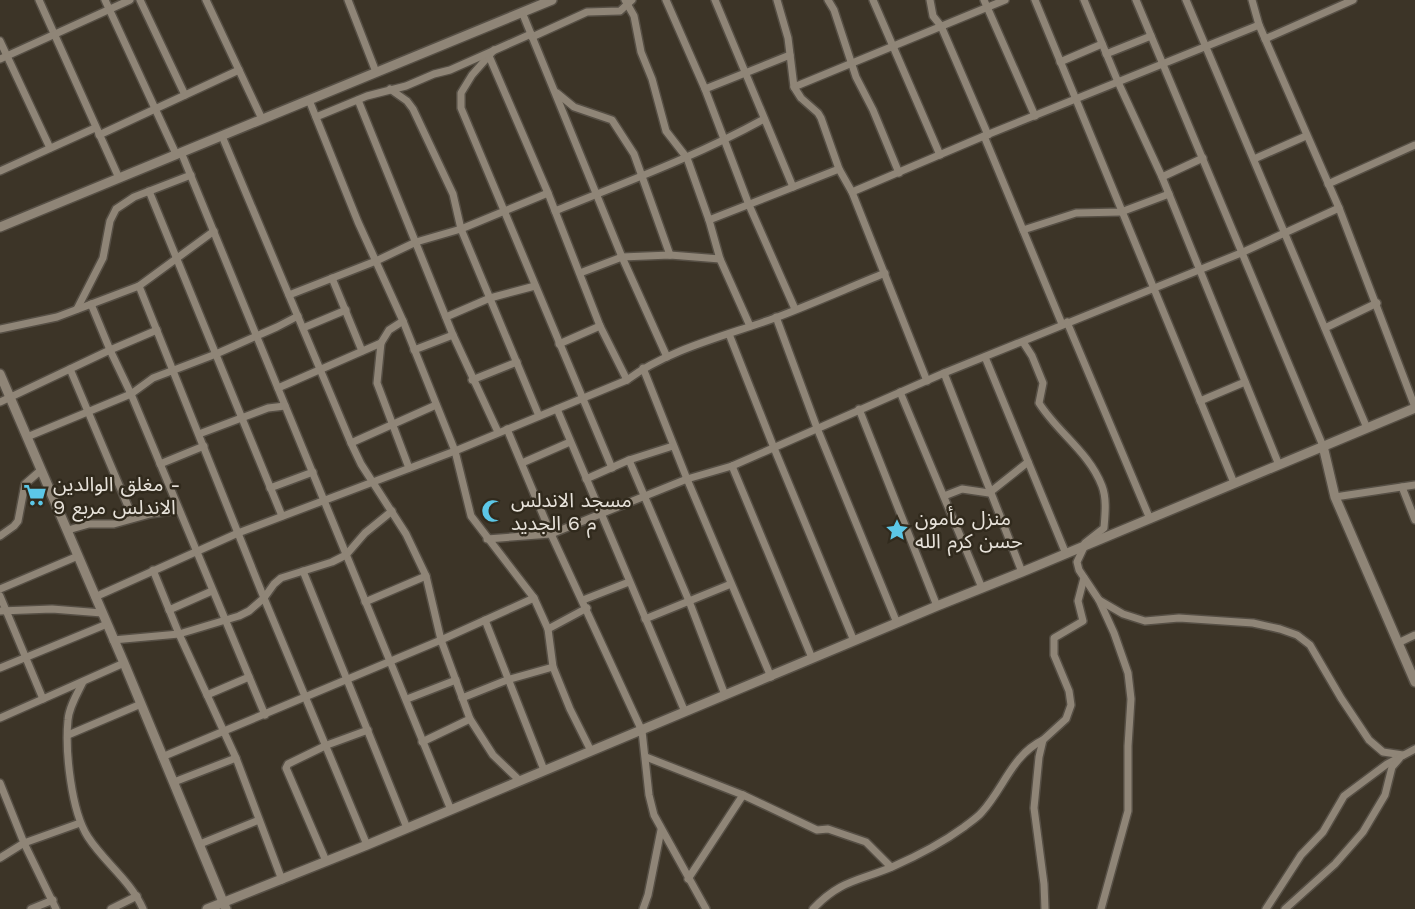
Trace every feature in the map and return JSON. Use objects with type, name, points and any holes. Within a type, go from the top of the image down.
[{"type":"street","points":[[39,0],[119,178]]},
{"type":"street","points":[[105,0],[155,109],[191,175],[450,810]]},
{"type":"street","points":[[3,57],[130,0]]},
{"type":"street","points":[[140,0],[185,95]]},
{"type":"street","points":[[206,0],[262,119]]},
{"type":"street","points":[[348,0],[376,72]]},
{"type":"street","points":[[0,226],[552,0]]},
{"type":"street","points":[[666,0],[705,89],[749,205],[795,309]]},
{"type":"street","points":[[715,0],[793,187]]},
{"type":"street","points":[[777,0],[788,38],[794,87],[801,98],[821,118],[839,169],[852,192],[927,381]]},
{"type":"street","points":[[828,0],[834,9],[850,63],[873,110],[899,173]]},
{"type":"street","points":[[873,0],[940,155]]},
{"type":"street","points":[[930,0],[933,16],[941,26],[1023,230],[1150,519]]},
{"type":"street","points":[[794,87],[941,26],[986,4],[1005,0]]},
{"type":"street","points":[[1035,0],[1234,483]]},
{"type":"street","points":[[1084,0],[1118,82],[1162,177],[1279,465]]},
{"type":"street","points":[[1136,0],[1323,446],[1335,497],[1415,682]]},
{"type":"street","points":[[1186,0],[1366,428]]},
{"type":"street","points":[[207,909],[225,906],[326,861],[1415,408],[1377,303],[1339,208],[1259,25],[1252,0]]},
{"type":"street","points":[[1265,39],[1353,0]]},
{"type":"street","points":[[316,117],[358,100],[450,70],[587,12],[620,11],[628,2],[634,16],[640,52],[652,79],[666,131],[687,158],[720,259],[750,326]]},
{"type":"street","points":[[986,4],[1035,116]]},
{"type":"street","points":[[522,12],[622,257],[667,357]]},
{"type":"street","points":[[852,192],[986,135],[1259,25]]},
{"type":"street","points":[[1106,54],[1151,36]]},
{"type":"street","points":[[0,41],[3,57],[50,148]]},
{"type":"street","points":[[1060,62],[1102,44]]},
{"type":"street","points":[[492,53],[600,326],[627,380]]},
{"type":"street","points":[[492,53],[472,75],[461,93],[463,115],[612,468]]},
{"type":"street","points":[[705,89],[790,55]]},
{"type":"street","points":[[0,171],[50,148],[155,109],[239,70]]},
{"type":"street","points":[[390,90],[407,101],[413,109],[453,194],[461,229],[539,416]]},
{"type":"street","points":[[555,91],[574,107],[612,120],[634,154],[670,255]]},
{"type":"street","points":[[309,100],[358,222],[403,321],[454,451],[471,516],[534,598],[548,629],[553,667],[570,709],[591,751]]},
{"type":"street","points":[[358,100],[453,335],[498,432]]},
{"type":"street","points":[[555,211],[687,158],[725,141],[764,119]]},
{"type":"street","points":[[222,136],[351,443],[361,464],[406,534],[426,576],[441,640],[470,719],[494,755],[520,782]]},
{"type":"street","points":[[1254,159],[1306,136]]},
{"type":"street","points":[[1328,184],[1415,146]]},
{"type":"street","points":[[1162,177],[1203,158]]},
{"type":"street","points":[[709,220],[839,169]]},
{"type":"street","points":[[77,309],[103,258],[112,214],[121,205],[148,191],[191,175]]},
{"type":"street","points":[[148,191],[282,516]]},
{"type":"street","points":[[289,295],[376,261],[416,242],[461,229],[548,193]]},
{"type":"street","points":[[1023,230],[1076,213],[1121,212],[1169,194]]},
{"type":"street","points":[[487,539],[551,534],[687,480],[732,466],[944,373],[1241,253],[1339,208]]},
{"type":"street","points":[[0,329],[48,319],[139,286],[214,231]]},
{"type":"street","points":[[580,273],[622,257],[670,255],[720,259]]},
{"type":"street","points":[[95,597],[238,533],[454,451],[627,380],[643,368],[667,357],[776,317],[885,273]]},
{"type":"street","points":[[332,278],[362,351]]},
{"type":"street","points":[[139,286],[264,598],[367,845]]},
{"type":"street","points":[[446,317],[490,298],[535,286]]},
{"type":"street","points":[[1324,328],[1377,303]]},
{"type":"street","points":[[91,304],[265,715]]},
{"type":"street","points":[[303,328],[346,310]]},
{"type":"street","points":[[27,436],[131,394],[153,378],[257,337],[298,316]]},
{"type":"street","points":[[776,317],[817,428],[897,623]]},
{"type":"street","points":[[403,321],[389,330],[381,343],[377,383],[409,468]]},
{"type":"street","points":[[559,344],[600,326]]},
{"type":"street","points":[[0,402],[157,330]]},
{"type":"street","points":[[729,333],[854,641]]},
{"type":"street","points":[[414,350],[453,335]]},
{"type":"street","points":[[1023,342],[1032,356],[1043,383],[1040,403],[1052,421],[1093,468],[1102,486],[1105,504],[1104,528],[1080,548],[1077,562],[1084,578],[1099,600],[1122,654],[1128,673],[1131,699],[1128,811],[1101,909]]},
{"type":"street","points":[[278,388],[381,343]]},
{"type":"street","points":[[985,357],[1066,554]]},
{"type":"street","points":[[472,380],[517,362]]},
{"type":"street","points":[[643,368],[687,480],[771,677]]},
{"type":"street","points":[[70,369],[133,518]]},
{"type":"street","points":[[944,373],[1022,572]]},
{"type":"street","points":[[0,374],[68,530],[225,906]]},
{"type":"street","points":[[1200,401],[1245,382]]},
{"type":"street","points":[[900,392],[982,588]]},
{"type":"street","points":[[351,443],[436,405]]},
{"type":"street","points":[[199,434],[268,408],[285,406]]},
{"type":"street","points":[[557,408],[685,712]]},
{"type":"street","points":[[859,409],[937,606]]},
{"type":"street","points":[[507,429],[551,534],[642,731],[649,795],[654,814],[706,909]]},
{"type":"street","points":[[522,463],[570,441]]},
{"type":"street","points":[[160,464],[204,446]]},
{"type":"street","points":[[586,479],[629,460],[673,446]]},
{"type":"street","points":[[629,460],[689,601],[725,696]]},
{"type":"street","points":[[944,496],[962,489],[990,493],[1028,462]]},
{"type":"street","points":[[732,466],[812,658]]},
{"type":"street","points":[[0,536],[18,521],[25,484],[41,470]]},
{"type":"street","points":[[270,488],[312,472]]},
{"type":"street","points":[[1335,497],[1415,485]]},
{"type":"street","points":[[1402,488],[1415,520]]},
{"type":"street","points":[[68,530],[89,524],[107,525],[179,510]]},
{"type":"street","points":[[113,640],[179,634],[249,611],[281,578],[332,562],[345,555],[365,533],[392,511]]},
{"type":"street","points":[[0,589],[78,556]]},
{"type":"street","points":[[153,570],[179,634],[236,758],[282,880]]},
{"type":"street","points":[[303,571],[407,828]]},
{"type":"street","points":[[364,602],[426,576]]},
{"type":"street","points":[[813,909],[837,887],[891,867],[948,838],[981,813],[1023,754],[1066,719],[1071,705],[1069,691],[1054,655],[1054,638],[1083,621],[1078,601],[1084,578]]},
{"type":"street","points":[[583,600],[629,582]]},
{"type":"street","points":[[645,619],[731,584]]},
{"type":"street","points":[[169,610],[213,591]]},
{"type":"street","points":[[0,596],[3,610],[43,699]]},
{"type":"street","points":[[162,757],[348,680],[534,598]]},
{"type":"street","points":[[1099,600],[1123,614],[1145,621],[1179,618],[1253,623],[1297,635],[1310,645],[1346,707],[1369,740],[1383,752],[1403,755]]},
{"type":"street","points":[[548,629],[587,608]]},
{"type":"street","points":[[3,610],[52,609],[102,614]]},
{"type":"street","points":[[485,620],[544,770]]},
{"type":"street","points":[[0,668],[107,624]]},
{"type":"street","points":[[1398,643],[1415,635]]},
{"type":"street","points":[[0,718],[124,663]]},
{"type":"street","points":[[462,698],[507,680],[553,667]]},
{"type":"street","points":[[207,694],[249,677]]},
{"type":"street","points":[[406,699],[456,680]]},
{"type":"street","points":[[83,682],[68,719],[70,779],[80,823],[100,853],[137,896],[143,909]]},
{"type":"street","points":[[68,735],[141,704]]},
{"type":"street","points":[[422,742],[470,719]]},
{"type":"street","points":[[326,861],[286,768],[288,764],[327,745],[368,730]]},
{"type":"street","points":[[1043,740],[1035,808],[1045,909]]},
{"type":"street","points":[[1266,909],[1301,855],[1323,832],[1344,796],[1387,764],[1415,749]]},
{"type":"street","points":[[1285,909],[1335,864],[1363,832],[1385,795],[1392,767],[1403,755]]},
{"type":"street","points":[[646,757],[743,795],[817,830],[828,829],[866,842],[891,867]]},
{"type":"street","points":[[174,782],[236,758]]},
{"type":"street","points":[[0,783],[24,843],[56,909]]},
{"type":"street","points":[[688,879],[743,795]]},
{"type":"street","points":[[200,844],[259,820]]},
{"type":"street","points":[[0,858],[24,843],[80,823]]},
{"type":"street","points":[[644,909],[661,830]]},
{"type":"street","points":[[111,909],[137,896]]},
{"type":"street","points":[[31,909],[52,900]]},
{"type":"place","name":"مغلق الوالدين - الاندلس مربع 9","points":[[35,495]]},
{"type":"place","name":"مسجد الاندلس م 6 الجديد","points":[[493,511]]},
{"type":"place","name":"منزل مأمون حسن كرم الله","points":[[897,530]]}]
